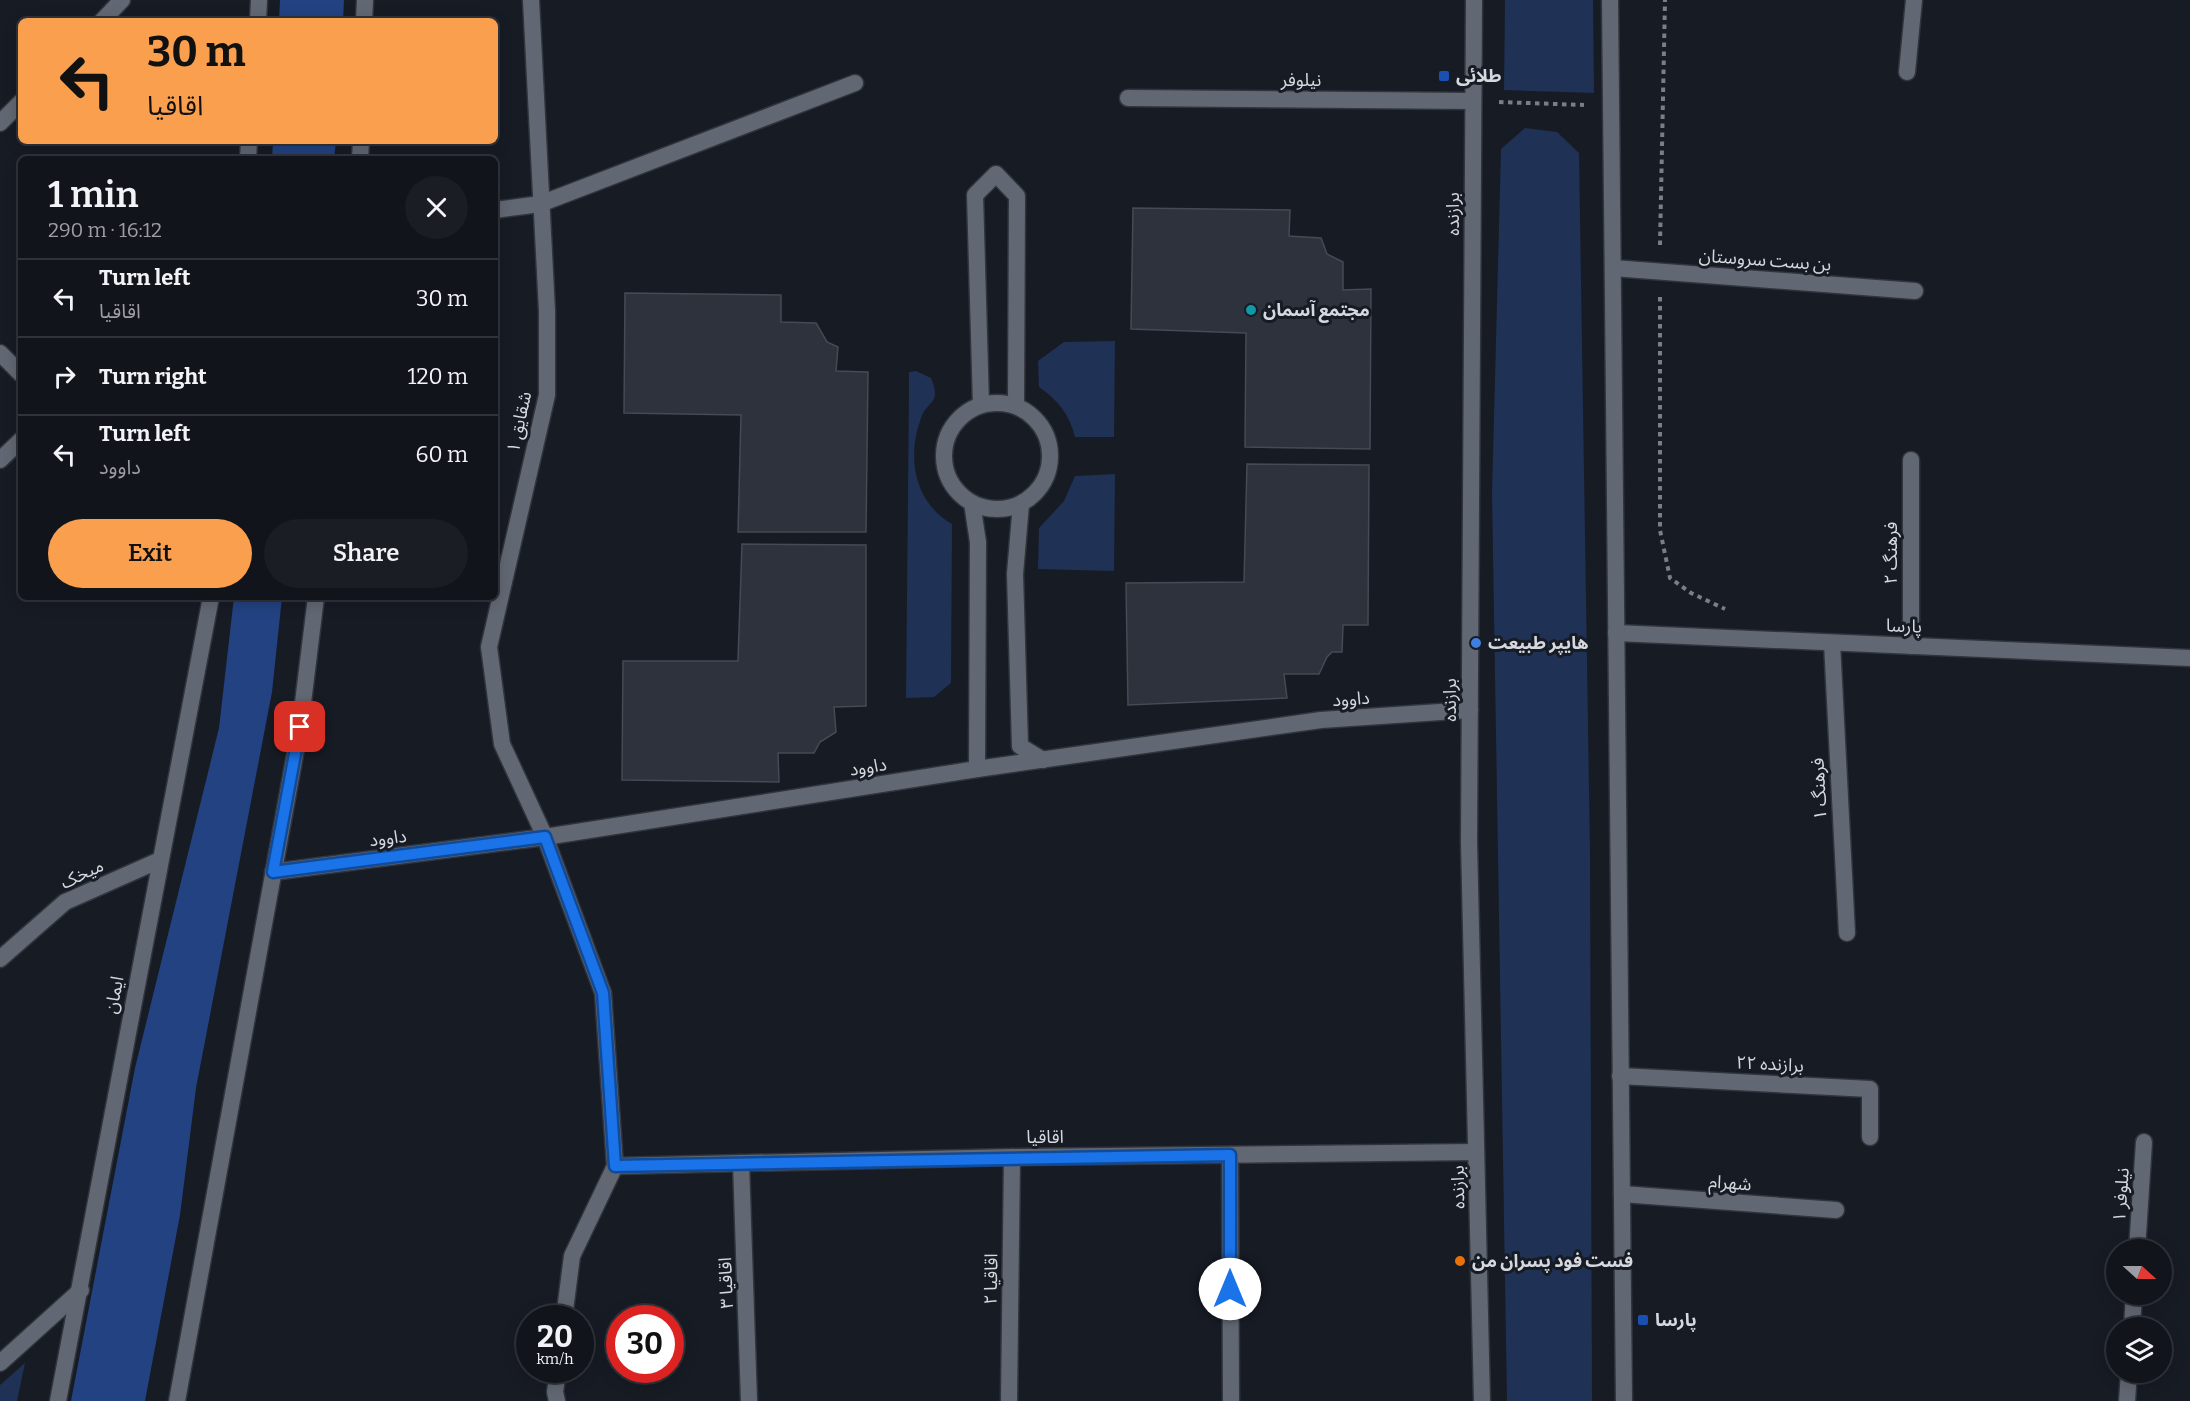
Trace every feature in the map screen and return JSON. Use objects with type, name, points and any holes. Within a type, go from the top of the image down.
[{"type":"street","points":[[105,18],[122,0]]},
{"type":"street","points":[[258,18],[259,0]]},
{"type":"street","points":[[364,18],[365,0]]},
{"type":"street","name":"شقایق ۱","points":[[531,0],[547,311],[547,395],[489,647],[502,744],[545,837],[603,993],[615,1166]]},
{"type":"street","name":"برازنده","points":[[1474,0],[1469,842],[1482,1401]]},
{"type":"street","points":[[1610,0],[1624,1401]]},
{"type":"street","points":[[1907,72],[1914,0]]},
{"type":"street","points":[[498,210],[540,204],[855,83]]},
{"type":"street","name":"نیلوفر","points":[[1128,98],[1473,100]]},
{"type":"street","points":[[0,123],[18,105]]},
{"type":"street","points":[[981,405],[975,195],[996,174],[1017,196],[1016,406]]},
{"type":"street","name":"بن بست سروستان","points":[[1613,268],[1915,291]]},
{"type":"street","points":[[0,353],[18,371]]},
{"type":"street","points":[[999,403],[1016,406],[1032,416],[1043,429],[1050,446],[1050,464],[1045,480],[1035,494],[1021,504],[1005,509],[988,508],[972,503],[958,492],[949,478],[944,462],[945,445],[952,428],[964,414],[981,405],[999,403]]},
{"type":"street","points":[[0,460],[18,443]]},
{"type":"street","name":"فرهنگ ۲","points":[[1911,460],[1911,646]]},
{"type":"street","points":[[972,503],[978,542],[976,770]]},
{"type":"street","points":[[1021,504],[1015,574],[1020,746],[1043,760]]},
{"type":"street","name":"ایمان","points":[[58,1401],[81,1290],[210,600]]},
{"type":"street","points":[[177,1401],[300,727],[316,600]]},
{"type":"street","name":"پارسا","points":[[1616,633],[2190,658]]},
{"type":"street","name":"فرهنگ ۱","points":[[1832,642],[1847,933]]},
{"type":"street","name":"داوود","points":[[273,872],[545,837],[976,770],[1320,720],[1470,710]]},
{"type":"street","name":"میخک","points":[[0,959],[65,902],[160,860]]},
{"type":"street","name":"برازنده ۲۲","points":[[1620,1076],[1870,1089],[1870,1137]]},
{"type":"street","name":"نیلوفر ۱","points":[[2138,1239],[2144,1142]]},
{"type":"street","name":"اقاقیا","points":[[615,1166],[1012,1157],[1476,1152]]},
{"type":"street","points":[[1230,1155],[1231,1401]]},
{"type":"street","name":"اقاقیا ۲","points":[[1009,1401],[1012,1157]]},
{"type":"street","name":"اقاقیا ۳","points":[[741,1163],[749,1401]]},
{"type":"street","points":[[566,1305],[572,1256],[615,1166]]},
{"type":"street","name":"شهرام","points":[[1622,1194],[1836,1210]]},
{"type":"street","points":[[0,1363],[81,1290]]},
{"type":"street","points":[[557,1401],[558,1383]]},
{"type":"street","points":[[2127,1401],[2128,1383]]},
{"type":"path","points":[[1665,0],[1659,272],[1660,530],[1670,578],[1691,593],[1725,609]]},
{"type":"path","points":[[1473,100],[1612,107]]},
{"type":"shaded area","points":[[280,0],[344,0],[343,18],[279,18]]},
{"type":"shaded area","points":[[1505,0],[1593,0],[1594,93],[1504,90]]},
{"type":"shaded area","points":[[1525,128],[1557,132],[1579,153],[1590,854],[1592,1401],[1507,1401],[1492,493],[1501,149]]},
{"type":"shaded area","points":[[273,144],[336,144],[334,156],[272,156]]},
{"type":"shaded area","points":[[1115,341],[1114,437],[1075,437],[1062,408],[1039,387],[1038,361],[1064,342]]},
{"type":"shaded area","points":[[916,371],[931,378],[935,393],[935,398],[921,418],[917,433],[914,464],[917,478],[929,504],[952,524],[951,683],[934,697],[906,698],[909,372]]},
{"type":"shaded area","points":[[1115,474],[1114,571],[1038,569],[1039,528],[1064,501],[1075,476]]},
{"type":"shaded area","points":[[234,600],[282,600],[272,692],[196,1088],[180,1215],[145,1401],[71,1401],[135,1068],[219,728]]},
{"type":"shaded area","points":[[25,1363],[17,1401],[0,1401],[0,1385]]},
{"type":"building","name":"مجتمع آسمان","points":[[1133,208],[1290,210],[1289,236],[1321,238],[1327,254],[1343,262],[1343,290],[1371,289],[1370,449],[1245,447],[1246,333],[1131,329]]},
{"type":"building","points":[[625,293],[781,295],[781,322],[816,323],[827,342],[838,347],[836,371],[868,372],[866,532],[738,532],[741,415],[624,413]]},
{"type":"building","points":[[1247,464],[1369,465],[1368,625],[1343,625],[1342,652],[1332,652],[1319,674],[1284,674],[1287,698],[1128,705],[1126,583],[1244,582]]},
{"type":"building","points":[[742,544],[866,545],[866,706],[834,707],[836,732],[820,742],[814,753],[778,753],[779,782],[622,780],[623,661],[738,661]]},
{"type":"place","name":"طلائی","points":[[1444,76]]},
{"type":"place","name":"مجتمع آسمان","points":[[1251,310]]},
{"type":"place","name":"هایپر طبیعت","points":[[1476,643]]},
{"type":"place","name":"فست فود پسران من","points":[[1460,1261]]},
{"type":"place","name":"پارسا","points":[[1643,1320]]},
{"type":"route","points":[[300,727],[273,872],[545,837],[603,993],[615,1166],[1012,1157],[1230,1155],[1230,1289]]}]
